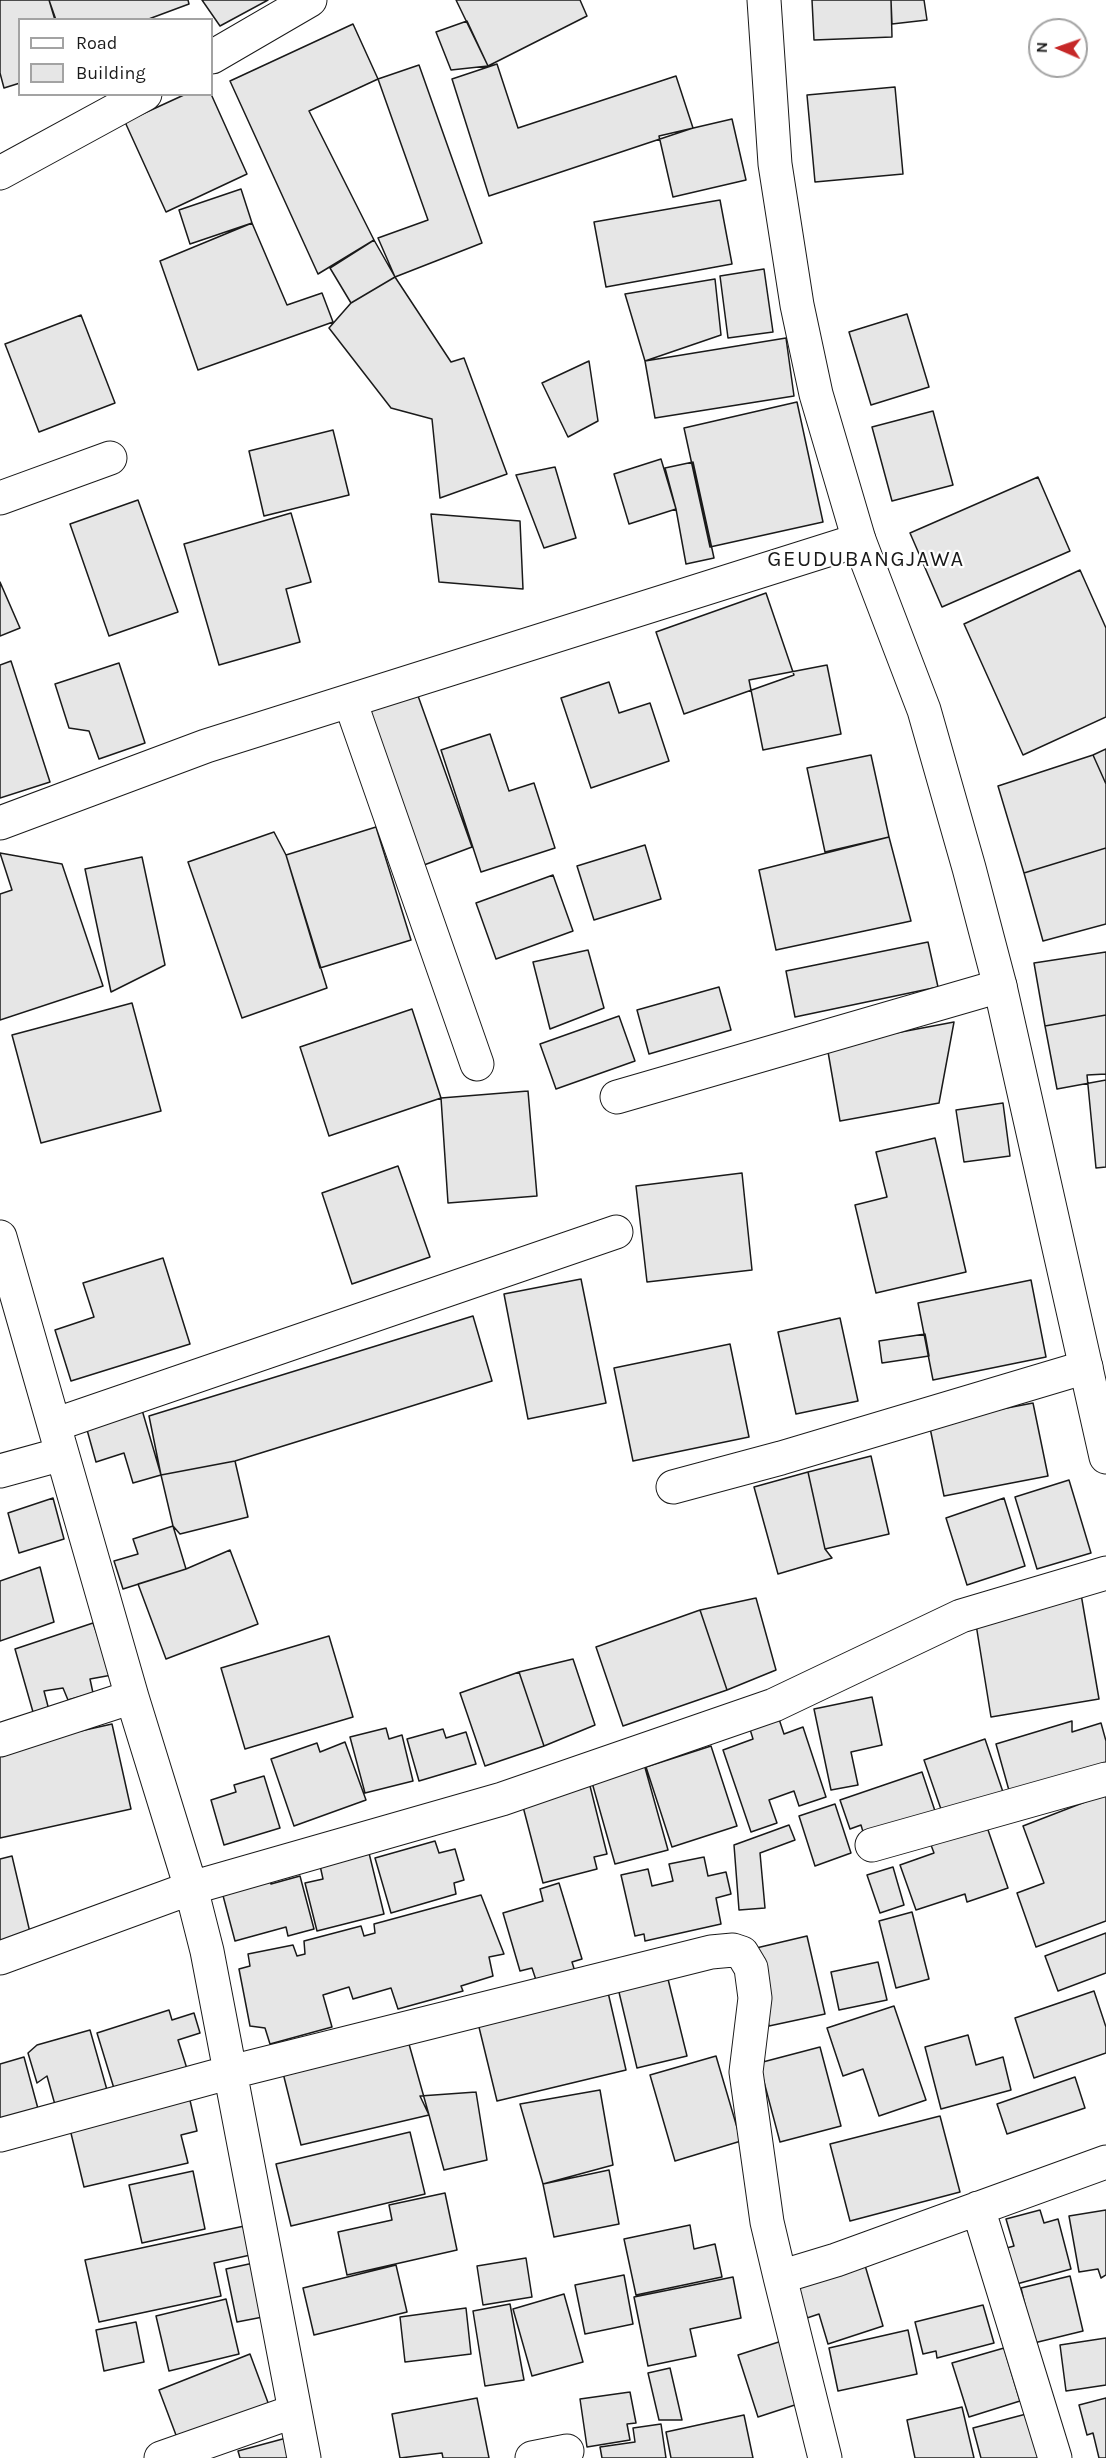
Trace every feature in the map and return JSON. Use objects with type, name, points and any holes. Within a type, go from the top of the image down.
[{"type":"street","points":[[213,56],[310,0]]},
{"type":"street","points":[[764,0],[775,164],[797,305],[816,394],[859,540],[924,710],[1000,986],[1106,1456]]},
{"type":"street","points":[[0,172],[140,96]]},
{"type":"street","points":[[0,498],[110,458]]},
{"type":"street","points":[[0,824],[206,746],[859,540]]},
{"type":"street","points":[[350,701],[477,1064]]},
{"type":"street","points":[[617,1097],[1000,986]]},
{"type":"street","points":[[0,1471],[58,1439],[616,1232]]},
{"type":"street","points":[[0,1237],[132,1697],[191,1888],[207,1951],[304,2458]]},
{"type":"street","points":[[673,1487],[781,1458],[1086,1367]]},
{"type":"street","points":[[0,1958],[191,1888],[502,1799],[774,1705],[961,1616],[1106,1573]]},
{"type":"street","points":[[0,1740],[132,1697]]},
{"type":"street","points":[[872,1845],[1106,1779]]},
{"type":"street","points":[[0,2135],[231,2072],[711,1952],[733,1950],[742,1953],[751,1968],[755,1998],[746,2072],[767,2222],[825,2458]]},
{"type":"street","points":[[780,2277],[1106,2163]]},
{"type":"street","points":[[978,2208],[1055,2458]]},
{"type":"street","points":[[162,2458],[295,2411]]},
{"type":"street","points":[[532,2458],[567,2451]]},
{"type":"building","points":[[0,0],[49,0],[54,18],[18,18],[18,84],[4,88],[0,73]]},
{"type":"building","points":[[49,0],[188,0],[189,4],[151,18],[55,18]]},
{"type":"building","points":[[202,0],[268,0],[220,26]]},
{"type":"building","points":[[456,0],[580,0],[587,16],[488,66]]},
{"type":"building","points":[[812,0],[891,0],[892,37],[814,40]]},
{"type":"building","points":[[891,0],[924,0],[927,20],[892,24]]},
{"type":"building","points":[[467,21],[488,66],[451,70],[436,32]]},
{"type":"building","points":[[353,24],[378,79],[309,111],[374,240],[318,274],[230,81]]},
{"type":"building","points":[[497,64],[518,128],[676,76],[693,128],[489,196],[452,79]]},
{"type":"building","points":[[419,65],[482,243],[395,277],[378,238],[428,220],[378,79]]},
{"type":"building","points":[[895,87],[903,174],[815,182],[807,95]]},
{"type":"building","points":[[182,96],[212,96],[247,174],[166,212],[125,122]]},
{"type":"building","points":[[732,119],[746,180],[673,197],[659,136]]},
{"type":"building","points":[[241,189],[252,223],[190,244],[179,210]]},
{"type":"building","points":[[720,200],[732,264],[606,287],[594,222]]},
{"type":"building","points":[[252,223],[287,305],[322,293],[333,322],[198,370],[160,261]]},
{"type":"building","points":[[374,240],[395,277],[351,303],[330,268]]},
{"type":"building","points":[[764,269],[773,332],[728,338],[720,276]]},
{"type":"building","points":[[395,277],[451,362],[464,358],[507,474],[440,498],[432,419],[391,408],[329,328],[351,303]]},
{"type":"building","points":[[715,279],[721,335],[645,361],[625,294]]},
{"type":"building","points":[[907,314],[929,387],[871,405],[849,332]]},
{"type":"building","points":[[81,315],[115,403],[39,432],[5,344]]},
{"type":"building","points":[[786,338],[794,396],[655,418],[645,361]]},
{"type":"building","points":[[589,361],[598,421],[568,437],[542,383]]},
{"type":"building","points":[[797,402],[823,522],[710,547],[684,428]]},
{"type":"building","points":[[933,411],[953,485],[892,501],[872,427]]},
{"type":"building","points":[[333,430],[349,495],[264,516],[249,451]]},
{"type":"building","points":[[661,459],[676,509],[629,524],[614,474]]},
{"type":"building","points":[[693,462],[714,558],[686,564],[676,509],[665,468]]},
{"type":"building","points":[[555,467],[576,538],[544,548],[516,475]]},
{"type":"building","points":[[1038,477],[1070,551],[942,607],[910,533]]},
{"type":"building","points":[[138,500],[178,612],[109,636],[70,524]]},
{"type":"building","points":[[291,513],[311,582],[286,589],[300,642],[219,665],[184,544]]},
{"type":"building","points":[[431,514],[520,521],[523,589],[439,582]]},
{"type":"building","points":[[1080,570],[1106,628],[1106,717],[1023,755],[964,624]]},
{"type":"building","points":[[0,582],[20,628],[0,636]]},
{"type":"building","points":[[766,593],[794,675],[684,714],[656,632]]},
{"type":"building","points":[[11,661],[50,782],[0,798],[0,665]]},
{"type":"building","points":[[119,663],[145,743],[99,759],[89,731],[69,728],[55,684]]},
{"type":"building","points":[[827,665],[841,734],[763,750],[749,680]]},
{"type":"building","points":[[609,682],[619,713],[650,703],[669,761],[591,788],[561,698]]},
{"type":"building","points":[[417,693],[472,847],[424,865],[369,711]]},
{"type":"building","points":[[490,734],[509,791],[534,783],[555,848],[481,872],[441,750]]},
{"type":"building","points":[[1106,749],[1106,784],[1093,755]]},
{"type":"building","points":[[871,755],[889,837],[825,852],[807,768]]},
{"type":"building","points":[[1093,755],[1106,784],[1106,848],[1024,873],[998,786]]},
{"type":"building","points":[[376,827],[411,940],[320,968],[286,855]]},
{"type":"building","points":[[274,832],[286,855],[327,988],[242,1018],[188,862]]},
{"type":"building","points":[[889,837],[911,921],[776,950],[759,870]]},
{"type":"building","points":[[645,845],[661,899],[594,920],[577,866]]},
{"type":"building","points":[[1106,848],[1106,924],[1043,941],[1024,873]]},
{"type":"building","points":[[0,853],[62,864],[103,986],[0,1020],[0,894],[12,890]]},
{"type":"building","points":[[142,857],[165,965],[111,992],[85,869]]},
{"type":"building","points":[[553,875],[573,931],[496,959],[476,903]]},
{"type":"building","points":[[928,942],[938,987],[795,1017],[786,971]]},
{"type":"building","points":[[588,950],[604,1008],[550,1029],[533,962]]},
{"type":"building","points":[[1106,952],[1106,1015],[1045,1026],[1034,963]]},
{"type":"building","points":[[719,987],[731,1030],[649,1054],[637,1010]]},
{"type":"building","points":[[132,1003],[161,1111],[41,1143],[12,1035]]},
{"type":"building","points":[[412,1009],[441,1098],[329,1136],[300,1047]]},
{"type":"building","points":[[1106,1015],[1106,1080],[1057,1089],[1045,1026]]},
{"type":"building","points":[[619,1016],[635,1061],[556,1089],[540,1044]]},
{"type":"building","points":[[954,1022],[939,1103],[840,1121],[827,1046]]},
{"type":"building","points":[[1106,1074],[1106,1167],[1096,1168],[1087,1075]]},
{"type":"building","points":[[528,1091],[537,1196],[448,1203],[441,1098]]},
{"type":"building","points":[[1003,1103],[1010,1156],[964,1162],[956,1110]]},
{"type":"building","points":[[935,1138],[966,1272],[876,1293],[855,1205],[887,1197],[876,1152]]},
{"type":"building","points":[[398,1166],[430,1257],[352,1284],[322,1193]]},
{"type":"building","points":[[742,1173],[752,1270],[647,1282],[636,1186]]},
{"type":"building","points":[[163,1258],[190,1344],[71,1381],[55,1330],[94,1317],[83,1283]]},
{"type":"building","points":[[581,1279],[606,1403],[528,1419],[504,1294]]},
{"type":"building","points":[[1031,1280],[1046,1357],[933,1380],[918,1303]]},
{"type":"building","points":[[473,1316],[492,1381],[235,1461],[161,1475],[149,1416]]},
{"type":"building","points":[[840,1318],[858,1401],[796,1414],[778,1332]]},
{"type":"building","points":[[925,1334],[929,1356],[882,1363],[879,1341]]},
{"type":"building","points":[[730,1344],[749,1437],[633,1461],[614,1368]]},
{"type":"building","points":[[140,1403],[161,1475],[133,1483],[124,1453],[96,1462],[84,1419]]},
{"type":"building","points":[[1033,1403],[1048,1476],[944,1496],[929,1423]]},
{"type":"building","points":[[871,1456],[889,1534],[825,1549],[808,1472]]},
{"type":"building","points":[[235,1461],[248,1517],[180,1534],[173,1526],[161,1475]]},
{"type":"building","points":[[808,1472],[825,1549],[832,1558],[778,1574],[754,1487]]},
{"type":"building","points":[[1069,1480],[1091,1553],[1037,1569],[1015,1497]]},
{"type":"building","points":[[53,1498],[64,1539],[19,1553],[8,1513]]},
{"type":"building","points":[[1004,1498],[1025,1566],[967,1585],[946,1518]]},
{"type":"building","points":[[173,1526],[186,1569],[123,1589],[114,1561],[138,1554],[133,1539]]},
{"type":"building","points":[[230,1550],[258,1624],[166,1659],[138,1584],[186,1569]]},
{"type":"building","points":[[40,1567],[54,1622],[0,1641],[0,1581]]},
{"type":"building","points":[[1081,1594],[1099,1699],[991,1717],[974,1612]]},
{"type":"building","points":[[756,1598],[776,1670],[727,1690],[700,1610]]},
{"type":"building","points":[[700,1610],[727,1690],[623,1726],[596,1647]]},
{"type":"building","points":[[93,1623],[112,1675],[90,1679],[93,1693],[68,1700],[63,1688],[44,1691],[50,1714],[35,1719],[15,1649]]},
{"type":"building","points":[[329,1636],[353,1717],[245,1749],[221,1668]]},
{"type":"building","points":[[573,1659],[595,1725],[544,1746],[519,1672]]},
{"type":"building","points":[[519,1672],[544,1746],[485,1766],[460,1693]]},
{"type":"building","points":[[872,1697],[882,1745],[851,1752],[858,1785],[831,1790],[814,1709]]},
{"type":"building","points":[[778,1716],[784,1734],[803,1727],[826,1797],[799,1806],[794,1791],[769,1800],[777,1823],[751,1832],[723,1750],[753,1739],[749,1726]]},
{"type":"building","points":[[1072,1721],[1072,1732],[1101,1723],[1106,1741],[1106,1766],[1010,1794],[996,1744]]},
{"type":"building","points":[[112,1724],[131,1809],[0,1838],[0,1749]]},
{"type":"building","points":[[386,1728],[389,1739],[402,1735],[413,1781],[365,1793],[350,1737]]},
{"type":"building","points":[[443,1729],[446,1738],[466,1732],[476,1764],[419,1781],[407,1739]]},
{"type":"building","points":[[985,1739],[1004,1795],[943,1815],[924,1760]]},
{"type":"building","points":[[345,1742],[366,1800],[294,1826],[271,1759],[317,1743],[320,1752]]},
{"type":"building","points":[[711,1746],[737,1826],[672,1847],[646,1767]]},
{"type":"building","points":[[644,1764],[668,1850],[615,1864],[591,1779]]},
{"type":"building","points":[[922,1772],[937,1817],[866,1842],[861,1825],[850,1829],[840,1800]]},
{"type":"building","points":[[264,1776],[280,1828],[224,1845],[211,1800],[236,1792],[234,1785]]},
{"type":"building","points":[[589,1782],[607,1854],[594,1857],[597,1869],[543,1883],[521,1799]]},
{"type":"building","points":[[1106,1794],[1106,1921],[1036,1947],[1017,1893],[1044,1883],[1023,1826]]},
{"type":"building","points":[[835,1804],[851,1853],[815,1866],[799,1816]]},
{"type":"building","points":[[789,1825],[795,1840],[760,1853],[765,1908],[739,1910],[734,1845]]},
{"type":"building","points":[[987,1827],[1008,1888],[967,1902],[965,1894],[916,1910],[900,1865],[934,1853],[931,1845]]},
{"type":"building","points":[[435,1841],[439,1853],[455,1849],[464,1880],[454,1883],[456,1894],[391,1913],[375,1858]]},
{"type":"building","points":[[368,1849],[384,1914],[317,1931],[305,1883],[323,1879],[319,1861]]},
{"type":"building","points":[[12,1856],[32,1941],[0,1948],[0,1859]]},
{"type":"building","points":[[704,1857],[708,1876],[726,1872],[731,1894],[716,1898],[721,1924],[645,1941],[644,1934],[635,1936],[621,1875],[648,1869],[652,1886],[673,1881],[669,1864]]},
{"type":"building","points":[[893,1867],[904,1905],[880,1913],[867,1875]]},
{"type":"building","points":[[268,1875],[271,1884],[300,1876],[314,1929],[288,1936],[286,1927],[235,1941],[221,1888]]},
{"type":"building","points":[[559,1883],[582,1959],[572,1962],[576,1975],[538,1986],[532,1968],[520,1971],[503,1913],[543,1901],[540,1889]]},
{"type":"building","points":[[481,1895],[504,1954],[489,1957],[493,1976],[461,1986],[463,1991],[398,2009],[391,1988],[353,1999],[349,1987],[323,1995],[332,2027],[270,2044],[265,2028],[250,2026],[239,1969],[250,1966],[248,1954],[293,1945],[297,1956],[305,1954],[304,1941],[361,1926],[364,1936],[375,1933],[374,1924]]},
{"type":"building","points":[[912,1912],[929,1979],[896,1988],[879,1921]]},
{"type":"building","points":[[1106,1933],[1106,1973],[1058,1991],[1045,1956]]},
{"type":"building","points":[[807,1936],[825,2014],[769,2026],[752,1949]]},
{"type":"building","points":[[878,1962],[887,2000],[839,2010],[831,1972]]},
{"type":"building","points":[[667,1975],[687,2056],[637,2068],[618,1988]]},
{"type":"building","points":[[607,1988],[626,2070],[497,2101],[477,2019]]},
{"type":"building","points":[[1094,1991],[1106,2027],[1106,2053],[1034,2078],[1015,2018]]},
{"type":"building","points":[[894,2006],[926,2100],[879,2116],[863,2069],[843,2076],[827,2028]]},
{"type":"building","points":[[169,2010],[172,2020],[194,2013],[200,2033],[178,2040],[188,2072],[116,2095],[97,2033]]},
{"type":"building","points":[[90,2030],[109,2097],[57,2112],[47,2076],[37,2083],[28,2053],[37,2045]]},
{"type":"building","points":[[968,2035],[976,2065],[1003,2057],[1011,2090],[941,2109],[925,2047]]},
{"type":"building","points":[[407,2037],[429,2115],[301,2145],[282,2069]]},
{"type":"building","points":[[820,2047],[841,2126],[780,2142],[759,2063]]},
{"type":"building","points":[[716,2056],[741,2141],[675,2161],[650,2075]]},
{"type":"building","points":[[24,2057],[40,2116],[0,2126],[0,2064]]},
{"type":"building","points":[[1075,2077],[1085,2108],[1007,2134],[997,2104]]},
{"type":"building","points":[[600,2090],[613,2165],[543,2184],[520,2104]]},
{"type":"building","points":[[476,2092],[487,2160],[444,2170],[429,2115],[420,2096]]},
{"type":"building","points":[[189,2096],[197,2131],[181,2135],[188,2163],[84,2187],[69,2125]]},
{"type":"building","points":[[940,2116],[960,2192],[850,2221],[830,2144]]},
{"type":"building","points":[[410,2132],[425,2194],[291,2226],[276,2164]]},
{"type":"building","points":[[609,2170],[619,2224],[554,2237],[543,2184]]},
{"type":"building","points":[[193,2171],[205,2229],[142,2243],[129,2185]]},
{"type":"building","points":[[445,2193],[457,2250],[347,2275],[338,2232],[392,2220],[389,2205]]},
{"type":"building","points":[[1040,2210],[1044,2223],[1058,2219],[1071,2269],[1013,2285],[1003,2249],[1014,2246],[1006,2219]]},
{"type":"building","points":[[1106,2210],[1106,2275],[1101,2278],[1098,2269],[1079,2272],[1069,2216]]},
{"type":"building","points":[[249,2225],[255,2254],[214,2263],[221,2296],[99,2322],[85,2260]]},
{"type":"building","points":[[690,2225],[694,2249],[715,2244],[722,2277],[636,2295],[624,2239]]},
{"type":"building","points":[[526,2258],[532,2297],[483,2305],[477,2266]]},
{"type":"building","points":[[258,2262],[268,2316],[237,2322],[226,2269]]},
{"type":"building","points":[[864,2262],[883,2326],[828,2344],[819,2314],[807,2318],[796,2283]]},
{"type":"building","points":[[396,2265],[407,2312],[314,2335],[303,2288]]},
{"type":"building","points":[[624,2275],[633,2324],[585,2334],[575,2285]]},
{"type":"building","points":[[1070,2276],[1083,2331],[1034,2343],[1021,2288]]},
{"type":"building","points":[[733,2277],[741,2318],[690,2329],[696,2356],[648,2366],[634,2297]]},
{"type":"building","points":[[564,2294],[583,2362],[532,2376],[513,2309]]},
{"type":"building","points":[[226,2299],[239,2354],[169,2371],[156,2316]]},
{"type":"building","points":[[510,2304],[524,2380],[485,2386],[473,2311]]},
{"type":"building","points":[[983,2305],[994,2343],[937,2358],[936,2351],[923,2354],[915,2322]]},
{"type":"building","points":[[466,2308],[471,2354],[405,2362],[400,2317]]},
{"type":"building","points":[[136,2322],[144,2362],[104,2371],[96,2330]]},
{"type":"building","points":[[908,2330],[917,2374],[838,2391],[829,2348]]},
{"type":"building","points":[[1106,2338],[1106,2385],[1066,2391],[1060,2345]]},
{"type":"building","points":[[785,2340],[804,2402],[758,2417],[738,2355]]},
{"type":"building","points":[[1004,2348],[1020,2401],[969,2417],[952,2363]]},
{"type":"building","points":[[250,2354],[270,2408],[179,2443],[159,2390]]},
{"type":"building","points":[[670,2368],[682,2420],[659,2420],[648,2373]]},
{"type":"building","points":[[630,2392],[636,2423],[627,2424],[630,2440],[587,2447],[580,2399]]},
{"type":"building","points":[[477,2398],[489,2458],[443,2458],[442,2453],[400,2458],[392,2414]]},
{"type":"building","points":[[1106,2398],[1106,2458],[1099,2458],[1093,2433],[1087,2435],[1079,2405]]},
{"type":"building","points":[[962,2407],[974,2458],[915,2458],[907,2420]]},
{"type":"building","points":[[1030,2413],[1042,2458],[981,2458],[973,2428]]},
{"type":"building","points":[[744,2415],[753,2458],[671,2458],[666,2432]]},
{"type":"building","points":[[661,2424],[666,2458],[602,2458],[600,2447],[635,2442],[633,2428]]},
{"type":"building","points":[[290,2437],[293,2458],[240,2458],[238,2451]]},
{"type":"district","name":"GEUDUBANGJAWA","points":[[866,560]]}]
